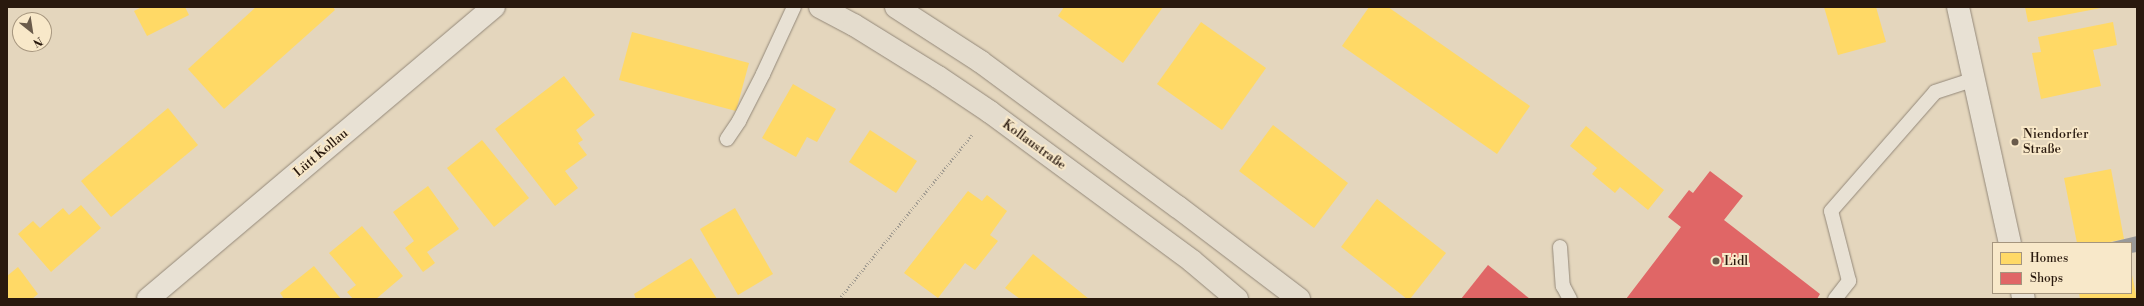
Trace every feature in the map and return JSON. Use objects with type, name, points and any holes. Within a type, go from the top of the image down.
[{"type":"main road","name":"Kollaustraße","points":[[820,7],[854,25],[990,112],[1192,261],[1237,299]]},
{"type":"main road","points":[[896,7],[981,62],[1178,207],[1299,299]]},
{"type":"street","name":"Lütt Kollau","points":[[148,299],[494,7]]},
{"type":"street","points":[[1958,7],[2010,242]]},
{"type":"lane","points":[[727,139],[739,121],[763,74],[794,7]]},
{"type":"lane","points":[[1835,299],[1849,281],[1831,211],[1935,92],[1975,79]]},
{"type":"lane","points":[[1560,247],[1563,286],[1570,299]]},
{"type":"path","points":[[839,299],[990,112]]},
{"type":"building: Homes","points":[[142,7],[185,7],[189,15],[147,36],[134,11]]},
{"type":"building: Homes","points":[[256,7],[333,7],[335,10],[224,109],[188,69]]},
{"type":"building: Homes","points":[[1064,7],[1163,7],[1123,63],[1058,16]]},
{"type":"building: Homes","points":[[1369,7],[1388,7],[1530,106],[1497,154],[1342,46]]},
{"type":"building: Homes","points":[[1824,7],[1876,7],[1886,42],[1838,55]]},
{"type":"building: Homes","points":[[2025,7],[2101,7],[2101,8],[2028,22]]},
{"type":"building: Homes","points":[[1201,22],[1266,68],[1222,130],[1157,84]]},
{"type":"building: Homes","points":[[2113,22],[2117,45],[2093,50],[2101,86],[2041,99],[2032,53],[2041,52],[2038,37]]},
{"type":"building: Homes","points":[[632,32],[749,63],[736,111],[619,80]]},
{"type":"building: Homes","points":[[564,76],[595,115],[576,130],[583,140],[578,143],[587,155],[565,171],[578,188],[555,206],[495,129]]},
{"type":"building: Homes","points":[[793,84],[836,109],[817,142],[807,137],[796,157],[762,138]]},
{"type":"building: Homes","points":[[168,108],[198,145],[111,217],[81,181]]},
{"type":"building: Homes","points":[[1273,125],[1348,183],[1314,228],[1239,171]]},
{"type":"building: Homes","points":[[1586,126],[1664,190],[1648,210],[1620,187],[1615,193],[1592,174],[1597,168],[1570,146]]},
{"type":"building: Homes","points":[[870,130],[917,161],[896,193],[849,162]]},
{"type":"building: Homes","points":[[482,140],[529,198],[494,227],[447,168]]},
{"type":"building: Homes","points":[[2111,169],[2124,239],[2110,242],[2077,242],[2064,178]]},
{"type":"building: Homes","points":[[428,186],[459,229],[427,252],[435,263],[423,272],[405,248],[414,241],[393,212]]},
{"type":"building: Homes","points":[[968,191],[982,201],[987,195],[1007,211],[990,235],[998,241],[975,270],[965,263],[938,298],[904,273]]},
{"type":"building: Homes","points":[[1377,199],[1446,253],[1410,299],[1407,299],[1341,247]]},
{"type":"building: Homes","points":[[81,205],[101,228],[51,272],[18,234],[33,221],[40,228],[63,208],[69,215]]},
{"type":"building: Homes","points":[[735,208],[773,274],[738,295],[700,229]]},
{"type":"building: Homes","points":[[362,226],[403,276],[376,299],[353,299],[347,292],[356,285],[329,253]]},
{"type":"building: Homes","points":[[1033,254],[1089,299],[1020,299],[1005,288]]},
{"type":"building: Homes","points":[[691,258],[717,299],[636,299],[634,294]]},
{"type":"building: Homes","points":[[314,266],[341,299],[284,299],[280,293]]},
{"type":"building: Homes","points":[[18,267],[38,294],[32,299],[7,299],[7,276]]},
{"type":"building: Homes","points":[[2132,275],[2137,299],[2080,299],[2079,294],[2132,294]]},
{"type":"building: Shops","name":"Lidl","points":[[1710,171],[1743,196],[1724,220],[1820,294],[1817,299],[1626,299],[1681,227],[1668,217],[1689,190],[1693,193]]},
{"type":"building: Shops","points":[[1488,265],[1530,299],[1461,299]]},
{"type":"building: Industry","points":[[2137,236],[2137,252],[2132,253],[2132,242],[2112,242]]},
{"type":"place","name":"Niendorfer Straße","points":[[2015,142]]},
{"type":"place","name":"Lidl","points":[[1716,261]]}]
